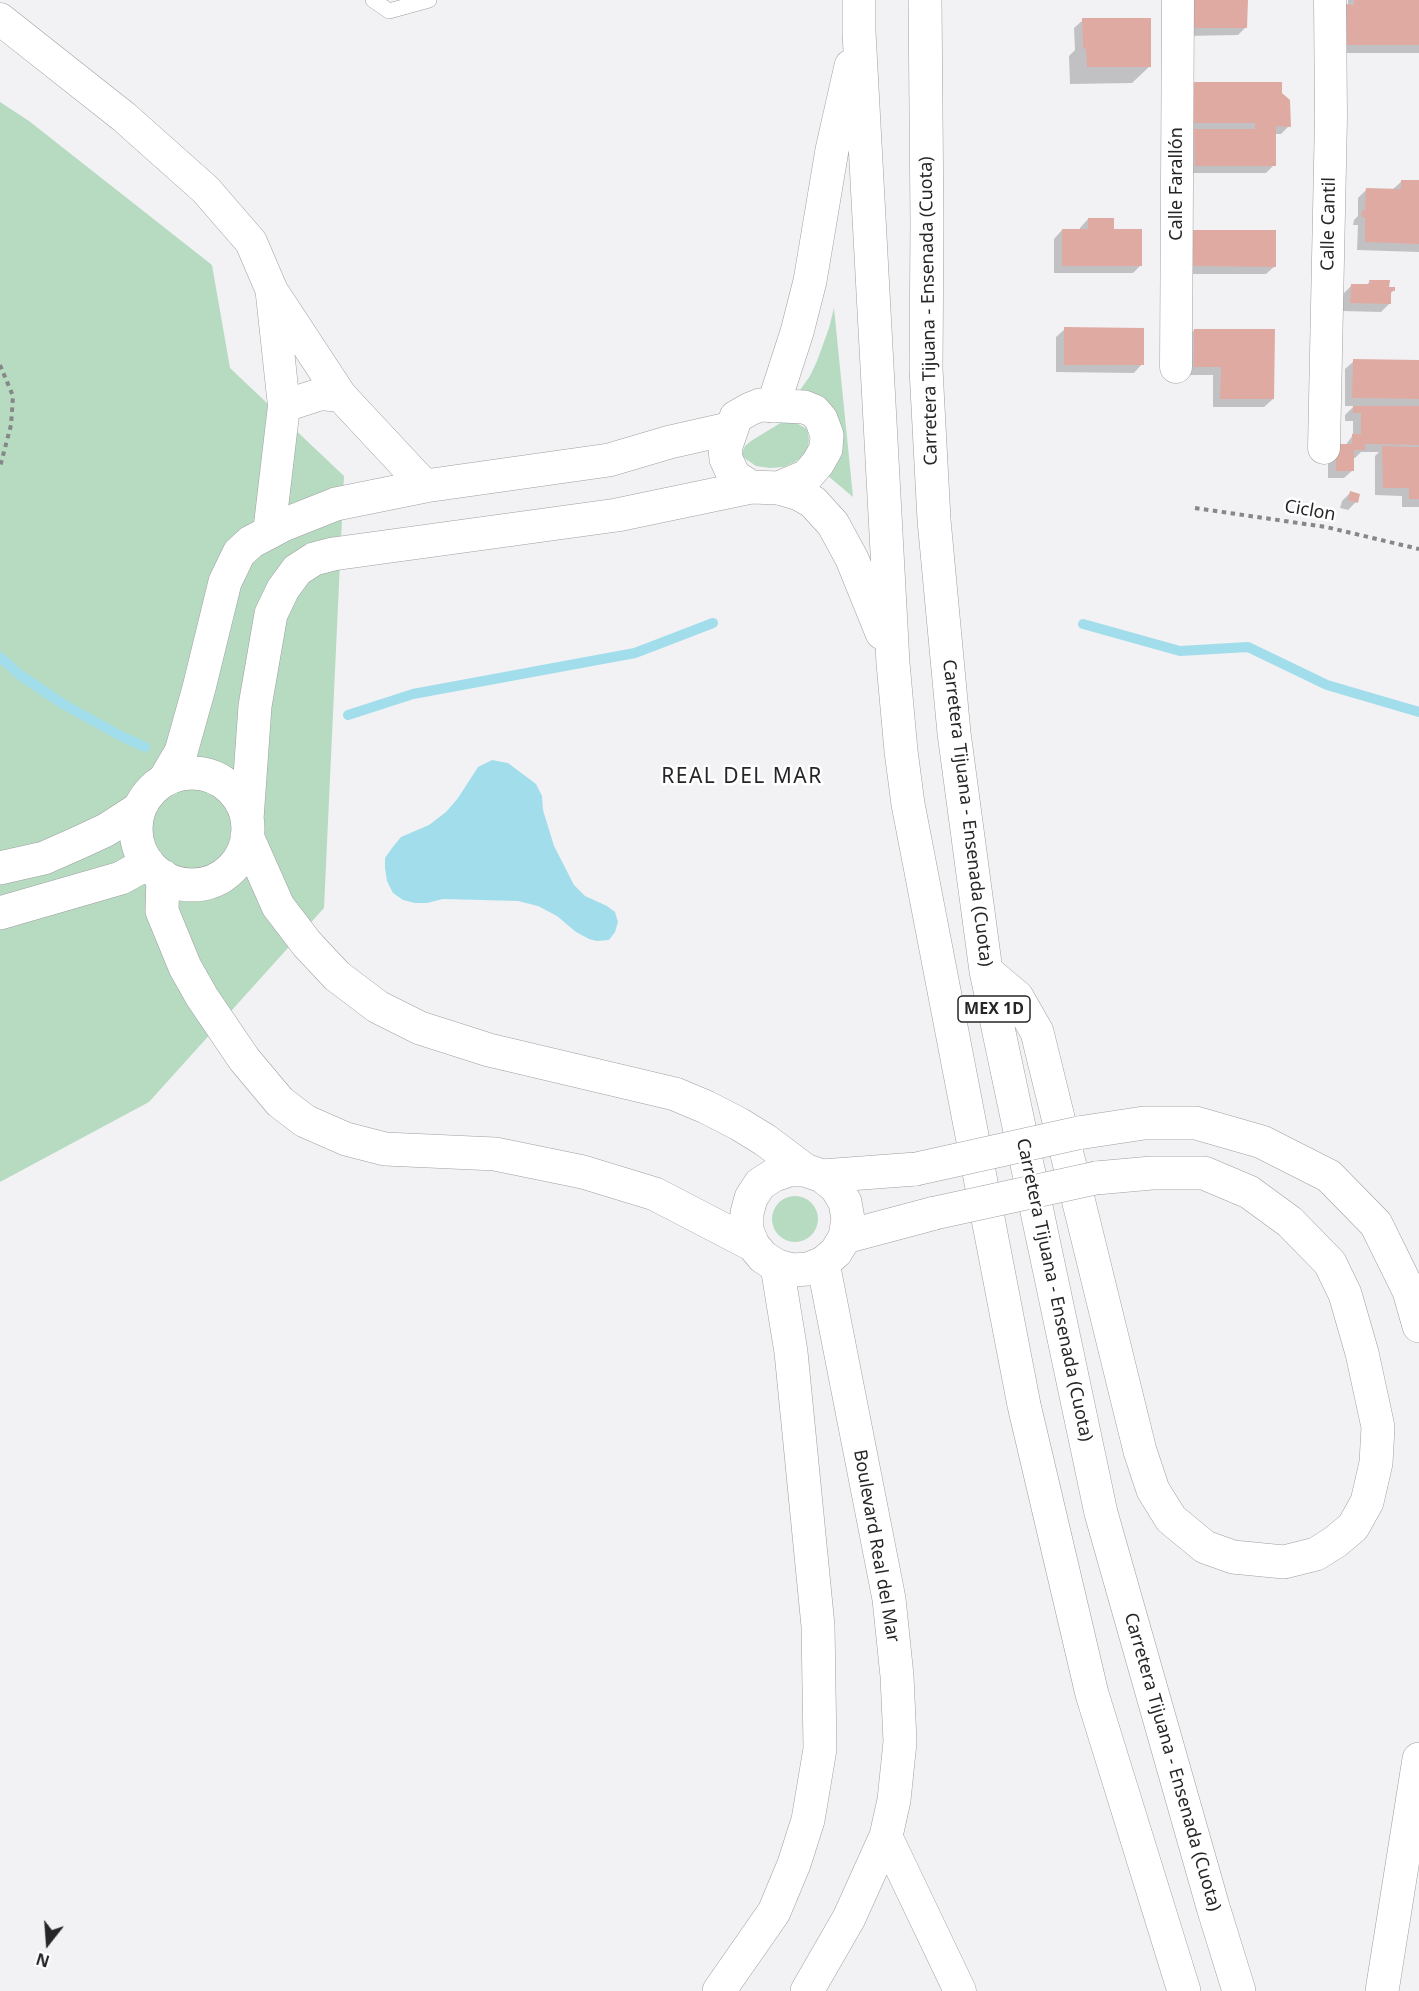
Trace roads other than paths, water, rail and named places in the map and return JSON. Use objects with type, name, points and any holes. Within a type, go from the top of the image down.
[{"type":"main road","name":"MEX 1D","points":[[859,0],[893,663],[908,804],[1024,1405],[1092,1694],[1184,1991]]},
{"type":"main road","name":"Carretera Tijuana - Ensenada (Cuota)","points":[[925,0],[926,369],[934,520],[954,733],[986,971],[1101,1513],[1239,1991]]},
{"type":"main road","points":[[773,406],[797,332],[810,281],[832,150],[859,32]]},
{"type":"main road","points":[[0,874],[5,912],[155,870],[181,884],[200,884],[218,878],[232,867],[243,853],[247,828],[255,706],[271,614],[283,589],[297,570],[314,559],[333,554],[617,515],[765,488],[807,476],[818,463],[825,449],[827,435],[821,418],[814,411],[804,407],[760,405],[736,417],[725,449],[728,467],[734,476],[765,488],[799,494],[813,502],[833,524],[865,587],[893,663]]},
{"type":"main road","points":[[165,779],[182,774],[199,773],[216,778],[231,788],[241,802],[247,828],[278,906],[307,944],[337,976],[378,1007],[420,1028],[489,1050],[675,1094],[739,1124],[836,1186],[845,1202],[848,1219],[845,1237],[836,1252],[823,1263],[808,1269],[792,1270],[655,1194],[583,1172],[495,1154],[385,1149],[346,1140],[304,1121],[280,1102],[251,1067],[202,997],[185,968],[162,911],[155,870],[138,846],[136,827],[140,808],[150,791],[165,779],[181,752],[225,582],[239,553],[251,542],[283,525],[336,504],[425,486],[609,460],[670,442],[732,428]]},
{"type":"main road","points":[[0,868],[44,858],[106,830],[140,808]]},
{"type":"main road","points":[[845,1237],[935,1213],[1096,1178],[1152,1173],[1204,1173],[1249,1192],[1290,1221],[1330,1263],[1345,1294],[1362,1353],[1378,1426],[1376,1463],[1367,1502],[1353,1527],[1335,1542],[1316,1554],[1284,1562],[1233,1557],[1205,1547],[1171,1519],[1153,1490],[1140,1451],[1036,1032],[1017,997],[986,971]]},
{"type":"main road","points":[[719,1991],[774,1912],[790,1874],[808,1820],[819,1749],[818,1626],[791,1352],[765,1256],[747,1230],[747,1213],[751,1198],[760,1185],[774,1175],[789,1170],[814,1173],[916,1169],[1078,1132],[1144,1124],[1196,1123],[1262,1142],[1329,1176],[1376,1224],[1409,1291],[1419,1326]]},
{"type":"main road","name":"Boulevard Real del Mar","points":[[807,1991],[849,1918],[886,1836],[894,1800],[900,1742],[897,1676],[889,1599],[823,1263]]},
{"type":"main road","points":[[1382,1991],[1419,1759]]},
{"type":"main road","points":[[1408,1830],[1419,1894]]},
{"type":"street","name":"Calle Farallón","points":[[1176,367],[1178,0]]},
{"type":"street","name":"Calle Cantil","points":[[1324,448],[1331,129],[1330,0]]},
{"type":"street","points":[[0,19],[124,117],[206,190],[251,242],[272,291],[341,396],[425,486]]},
{"type":"street","points":[[269,532],[284,406],[272,291]]},
{"type":"street","points":[[284,406],[321,394],[341,396]]},
{"type":"street","points":[[886,1836],[960,1991]]},
{"type":"lane","points":[[373,0],[389,11],[429,0]]},
{"type":"water","points":[[492,760],[508,763],[536,784],[542,796],[543,810],[554,846],[574,885],[585,896],[615,912],[618,922],[609,940],[589,939],[576,932],[557,916],[538,906],[518,901],[443,899],[415,903],[403,900],[393,893],[387,881],[385,868],[385,858],[392,848],[401,837],[429,825],[446,812],[478,767]]},
{"type":"waterway","points":[[348,715],[413,694],[635,653],[713,623]]},
{"type":"waterway","points":[[1083,624],[1180,651],[1248,647],[1327,685],[1419,712]]},
{"type":"waterway","points":[[0,657],[20,675],[63,704],[145,747]]},
{"type":"district","name":"REAL DEL MAR","points":[[742,777]]}]
